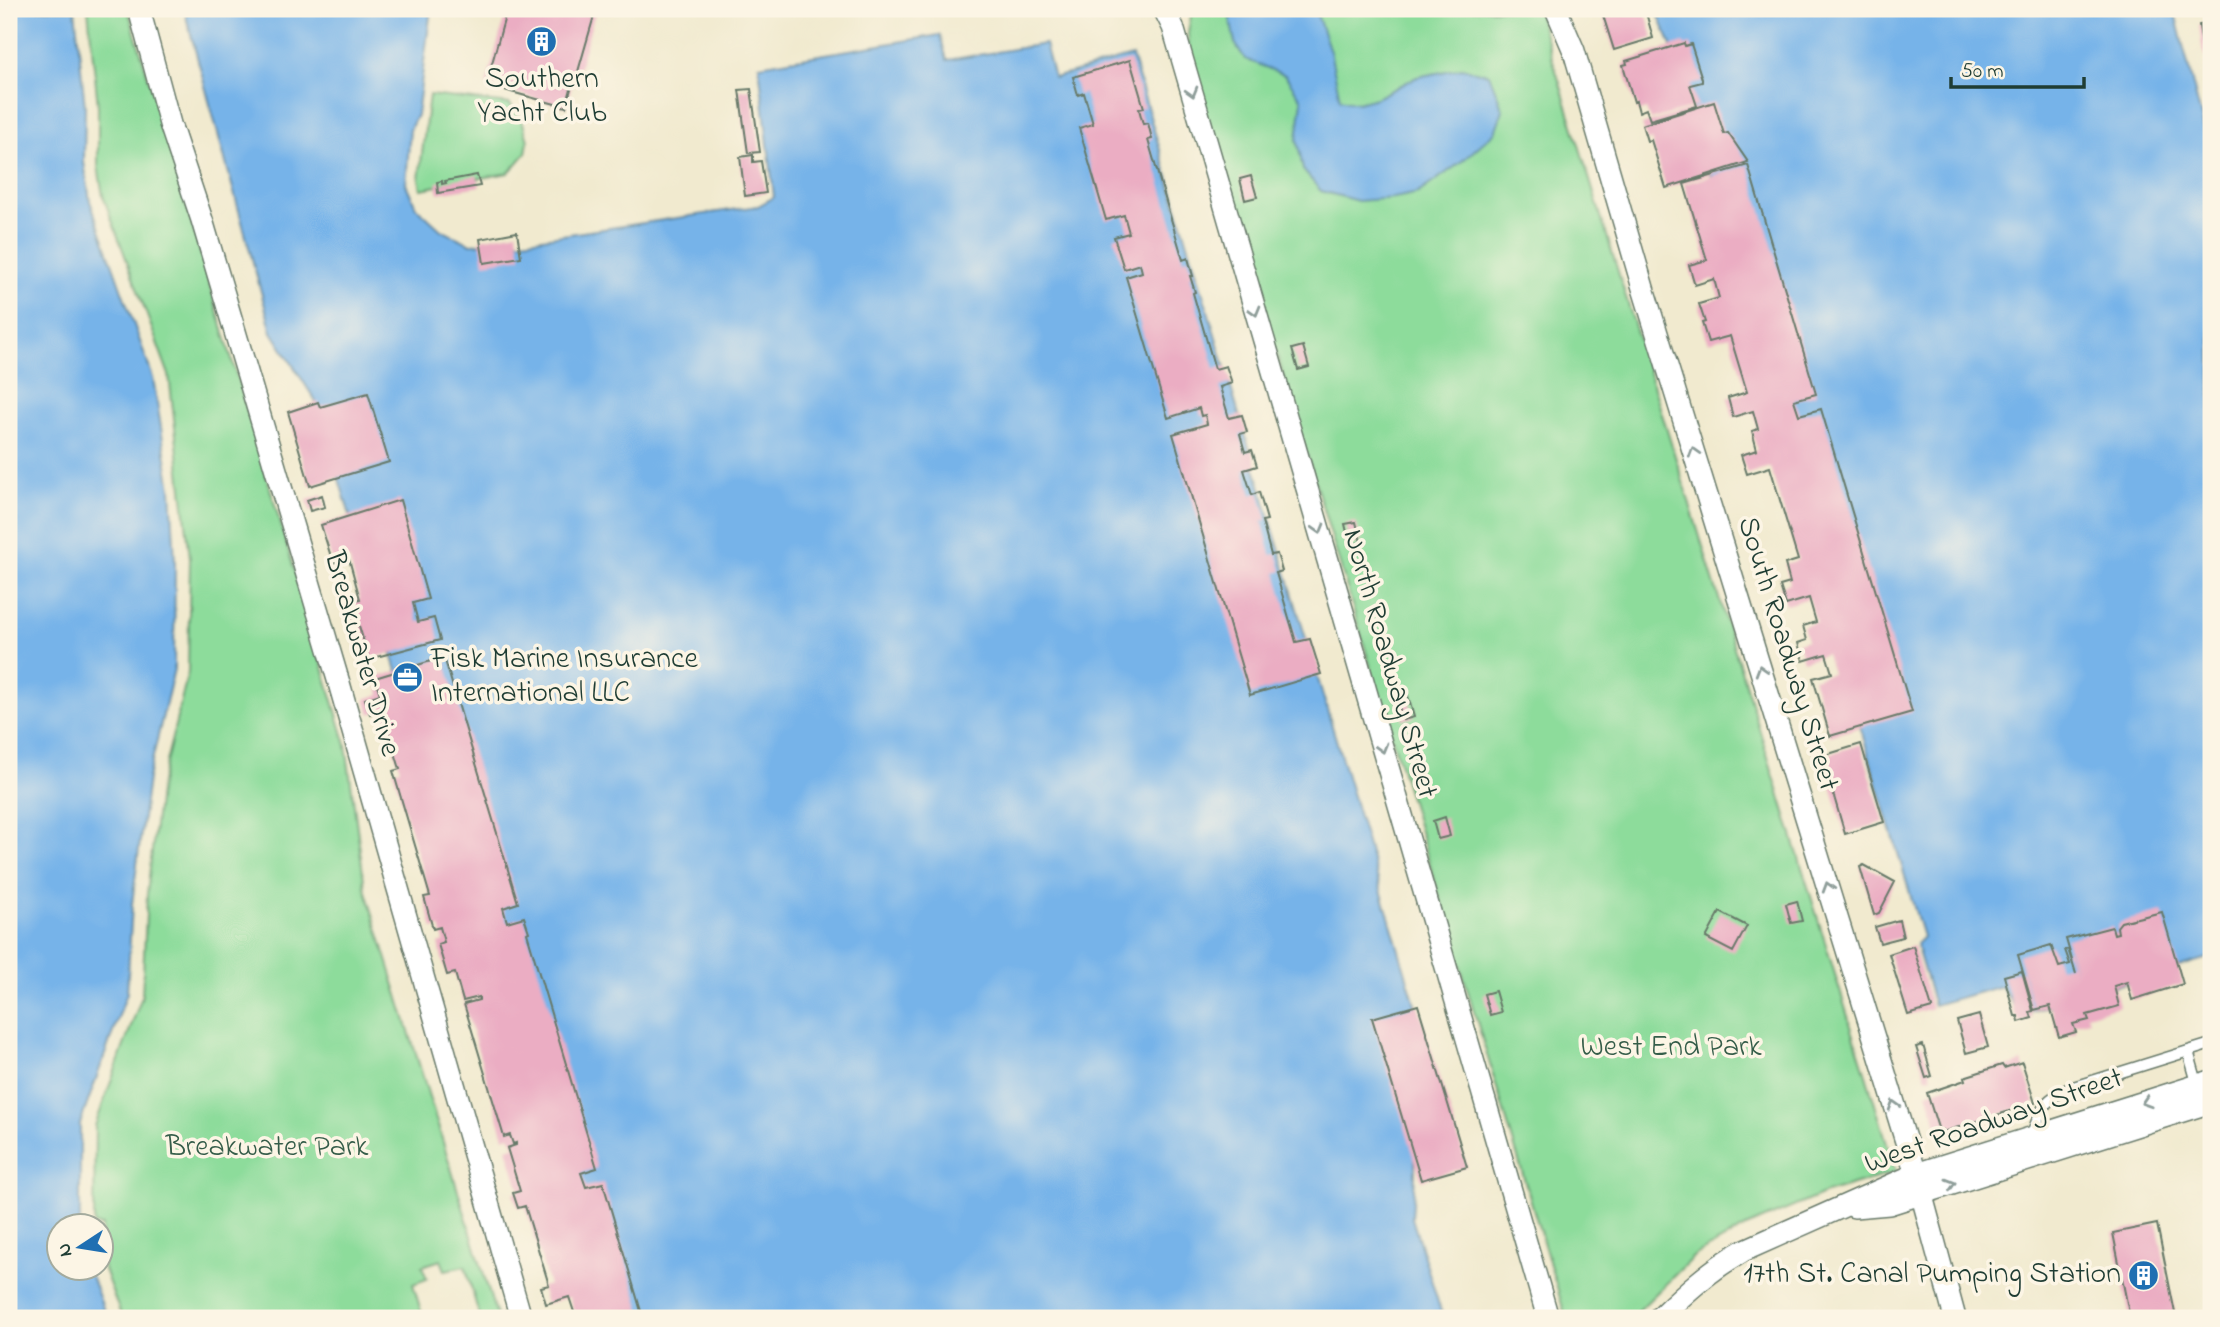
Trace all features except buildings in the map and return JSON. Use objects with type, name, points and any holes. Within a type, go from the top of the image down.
[{"type":"street","name":"Breakwater Drive","points":[[139,9],[170,124],[202,219],[335,670],[521,1318]]},
{"type":"street","name":"South Roadway Street","points":[[1556,9],[1574,51],[1643,288],[1918,1184],[1955,1318]]},
{"type":"street","name":"North Roadway Street","points":[[1173,15],[1548,1318]]},
{"type":"street","points":[[1918,1184],[2207,1090]]},
{"type":"street","name":"West Roadway Street","points":[[1659,1318],[1723,1263],[1752,1247],[1838,1209],[1918,1184],[2029,1139],[2207,1090]]},
{"type":"lane","points":[[2029,1139],[2050,1096],[2211,1044]]},
{"type":"lane","points":[[2188,1051],[2207,1090]]},
{"type":"green space","name":"Breakwater Park","points":[[88,9],[128,9],[346,745],[365,888],[497,1318],[480,1318],[465,1266],[445,1270],[441,1260],[422,1266],[427,1279],[413,1284],[423,1318],[122,1318],[109,1282],[116,1282],[116,1212],[94,1212],[95,1126],[142,996],[147,894],[159,791],[188,672],[190,558],[169,375],[103,196],[98,166],[98,106]]},
{"type":"green space","name":"West End Park","points":[[1192,9],[1537,9],[1896,1172],[1826,1193],[1746,1227],[1694,1256],[1631,1318],[1566,1318],[1190,65],[1188,33]]},
{"type":"green space","points":[[429,95],[510,104],[523,123],[528,141],[526,153],[508,173],[421,189],[419,179]]},
{"type":"water","points":[[9,9],[75,9],[85,107],[84,162],[90,201],[153,378],[171,489],[175,561],[174,669],[148,778],[132,904],[127,993],[80,1124],[80,1212],[46,1212],[46,1282],[93,1282],[107,1318],[9,1318]]},
{"type":"water","points":[[184,9],[431,9],[417,115],[410,129],[406,184],[416,207],[441,230],[471,244],[522,241],[758,206],[774,197],[759,65],[940,35],[947,60],[1045,44],[1054,78],[1132,56],[1415,1004],[1415,1175],[1412,1218],[1443,1318],[593,1318],[315,400],[272,332]]},
{"type":"water","points":[[1228,9],[1318,9],[1316,12],[1330,51],[1340,99],[1358,103],[1376,98],[1417,77],[1462,68],[1489,74],[1503,110],[1495,132],[1460,163],[1418,193],[1358,201],[1321,191],[1303,170],[1297,139],[1302,100],[1285,75],[1245,59],[1235,43]]},
{"type":"water","points":[[1656,9],[2174,9],[2211,157],[2211,957],[2019,1015],[2001,986],[1934,1005],[1916,944],[1923,937],[1862,733],[1700,133]]},
{"type":"place","name":"Southern Yacht Club","points":[[542,42]]},
{"type":"place","name":"Fisk Marine Insurance International LLC","points":[[408,677]]},
{"type":"place","name":"17th St. Canal Pumping Station","points":[[2144,1275]]}]
